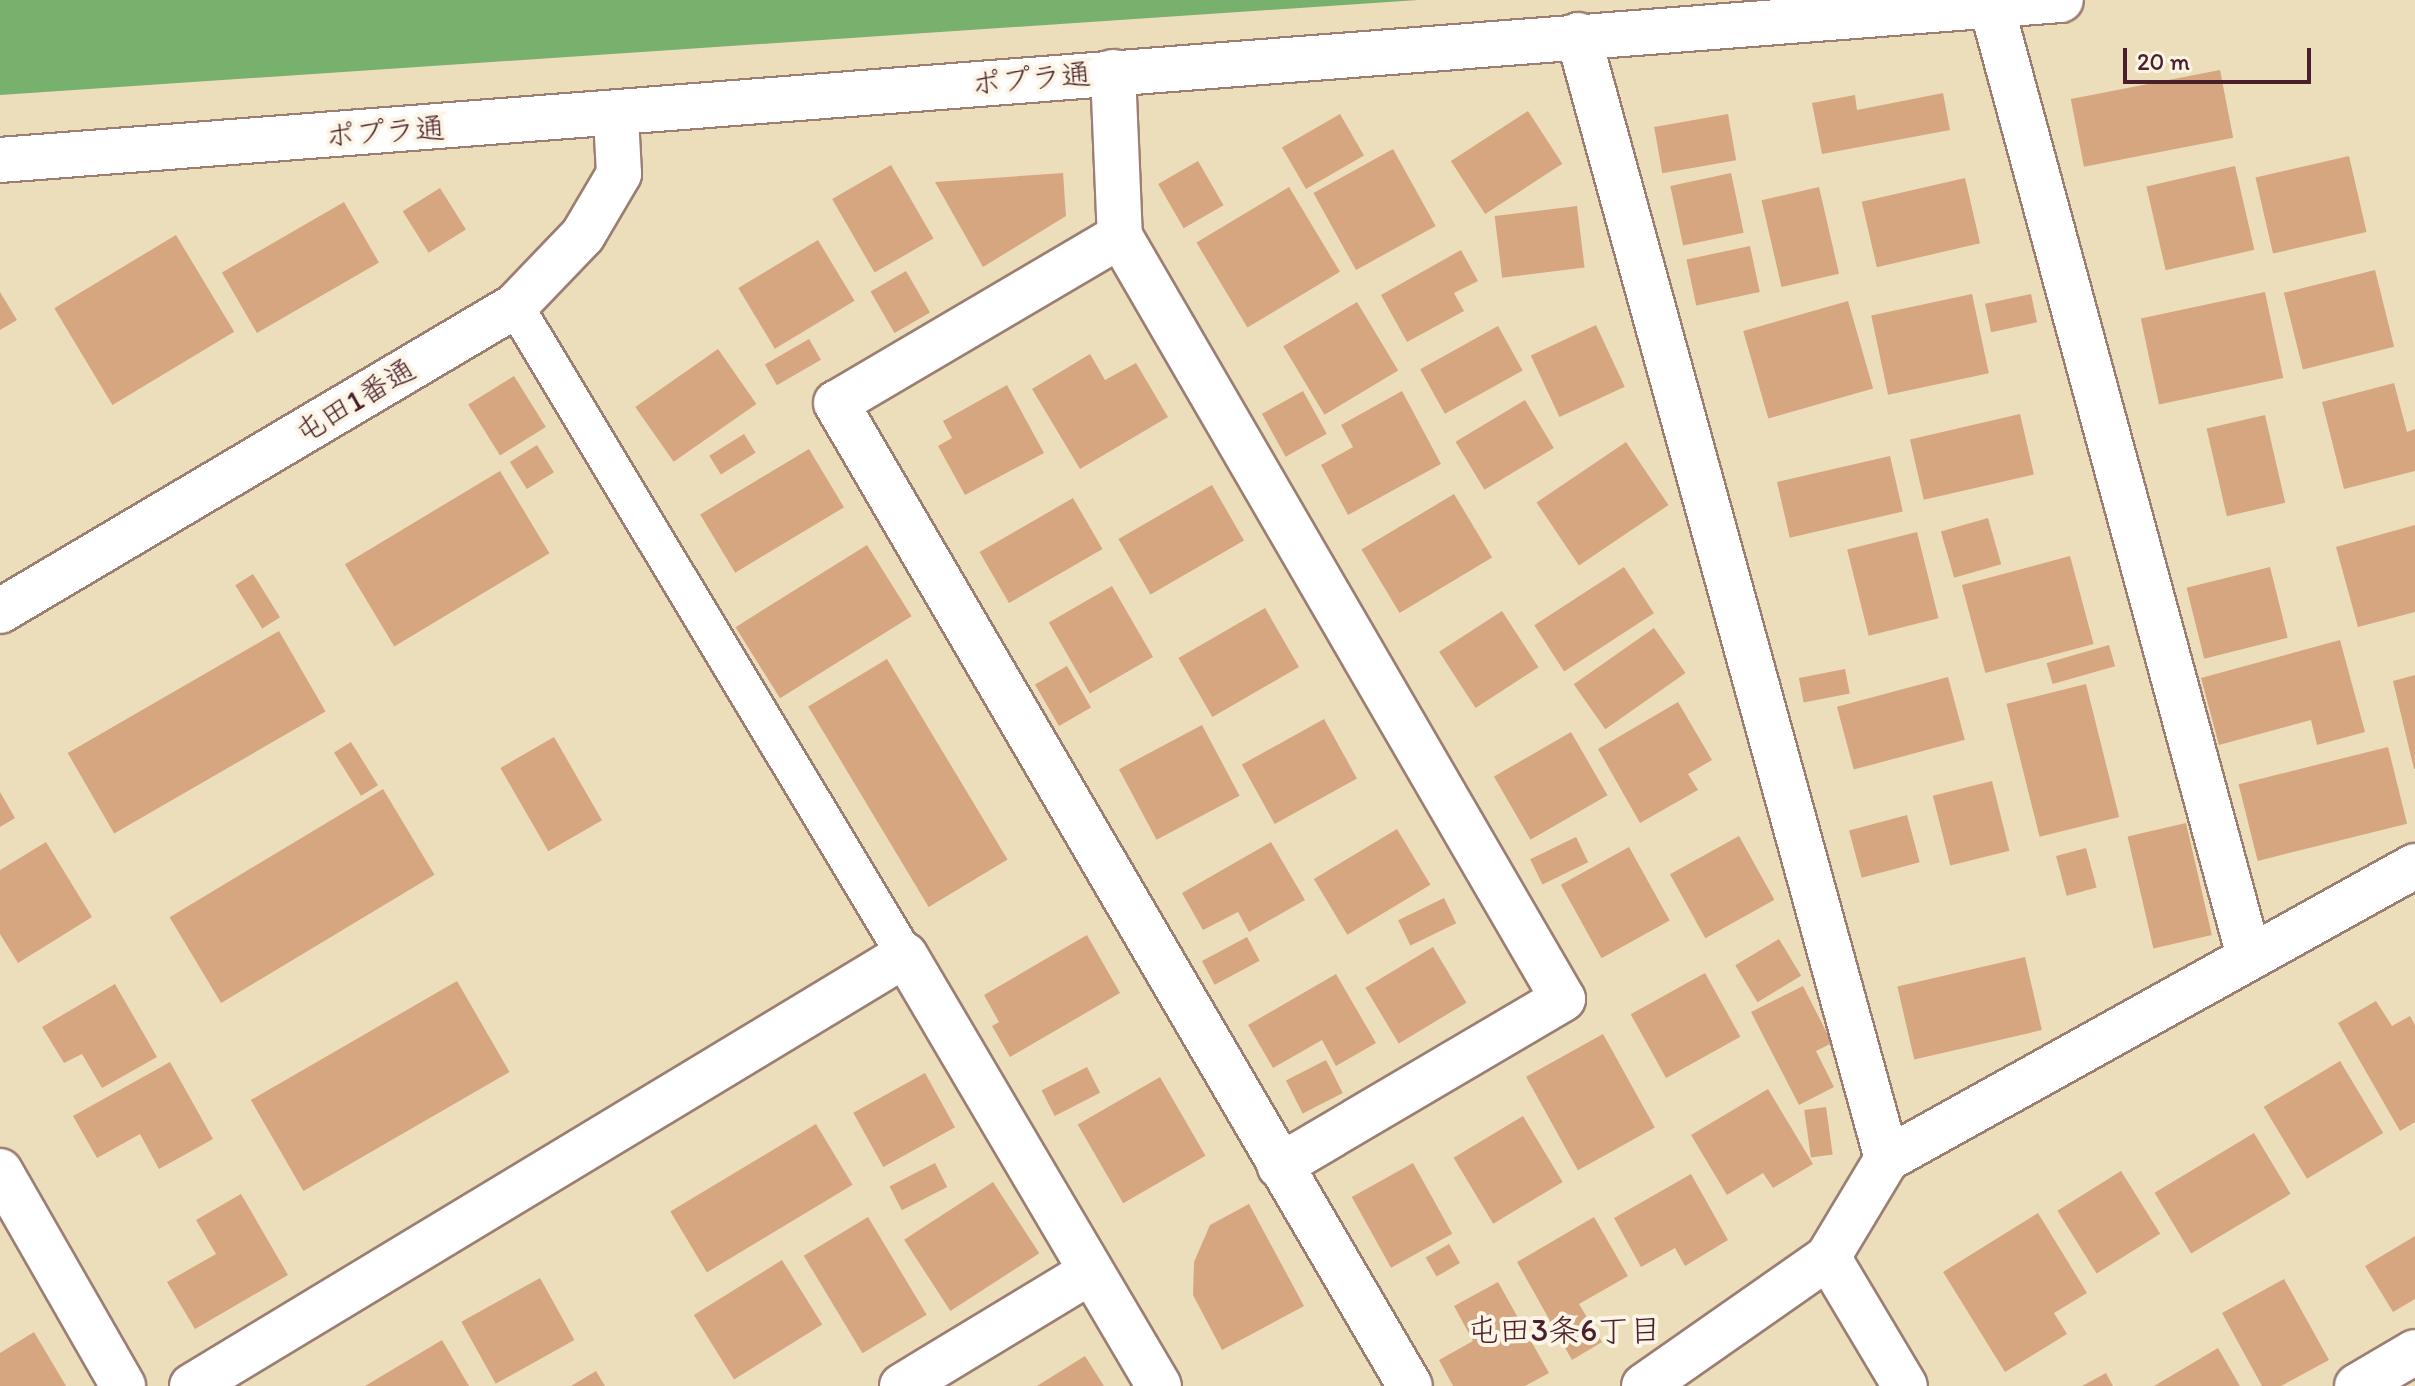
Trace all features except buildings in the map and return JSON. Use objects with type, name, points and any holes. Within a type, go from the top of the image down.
[{"type":"street","name":"ポプラ通","points":[[0,160],[616,116],[1113,72],[2061,0]]},
{"type":"street","points":[[1991,4],[2249,956]]},
{"type":"street","points":[[1578,35],[1887,1159]]},
{"type":"street","points":[[1113,72],[1120,236],[1563,999],[1280,1166]]},
{"type":"street","name":"屯田1番通","points":[[0,611],[515,306],[583,235],[619,174],[616,116]]},
{"type":"street","points":[[1120,236],[836,403],[1410,1386]]},
{"type":"street","points":[[1644,1386],[1828,1257],[1887,1159],[2415,866]]},
{"type":"street","points":[[192,1386],[905,955],[1159,1386]]},
{"type":"street","points":[[0,1171],[123,1386]]},
{"type":"street","points":[[1828,1257],[1905,1386]]},
{"type":"street","points":[[902,1386],[1090,1272]]},
{"type":"street","points":[[2357,1386],[2415,1352]]},
{"type":"lane","points":[[515,306],[905,955]]},
{"type":"green space","points":[[0,0],[1418,0],[0,95]]},
{"type":"district","name":"屯田3条6丁目","points":[[1564,1330]]}]
